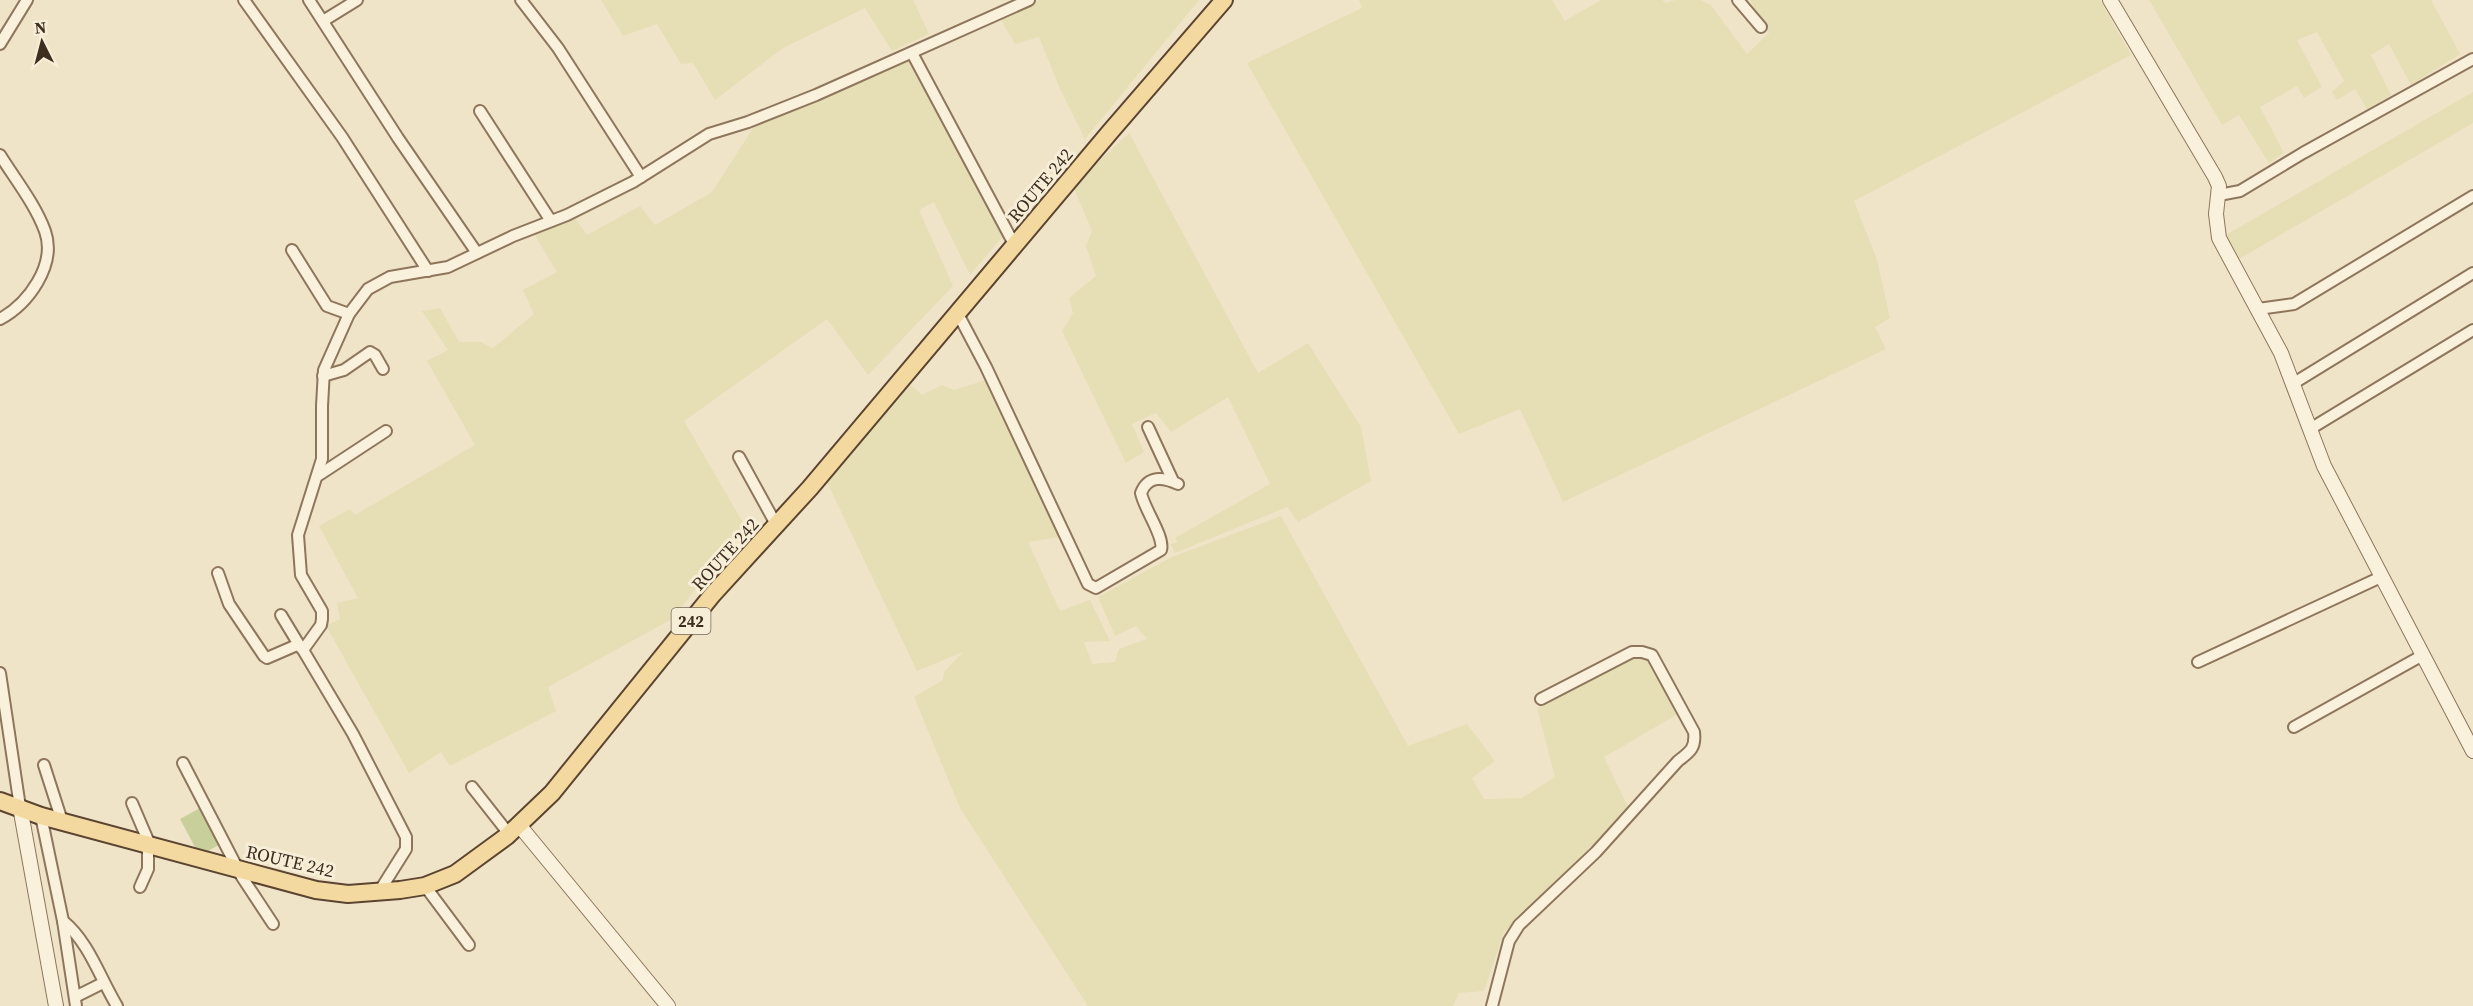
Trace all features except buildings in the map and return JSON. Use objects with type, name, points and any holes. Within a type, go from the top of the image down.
[{"type":"main road","name":"ROUTE 242","points":[[0,801],[41,816],[316,890],[348,894],[379,892],[425,886],[455,874],[514,829],[552,793],[713,594],[777,526],[958,314],[1124,114],[1224,0]]},
{"type":"street","points":[[0,44],[27,0]]},
{"type":"street","points":[[244,0],[342,138],[428,270]]},
{"type":"street","points":[[309,0],[398,138],[477,253]]},
{"type":"street","points":[[323,21],[357,0]]},
{"type":"street","points":[[521,0],[558,48],[641,177]]},
{"type":"street","points":[[218,573],[229,604],[267,658],[300,648],[321,625],[322,611],[301,575],[298,535],[319,475],[323,450],[323,376],[326,363],[348,314],[362,295],[376,282],[406,273],[448,267],[591,204],[641,177],[710,134],[806,99],[1029,0]]},
{"type":"street","points":[[1738,0],[1761,27]]},
{"type":"street","points":[[2110,0],[2215,177],[2219,195],[2216,214],[2219,238],[2281,353],[2324,466],[2473,751]]},
{"type":"street","points":[[912,53],[1015,246]]},
{"type":"street","points":[[2219,195],[2240,191],[2303,153],[2473,59]]},
{"type":"street","points":[[480,111],[551,221]]},
{"type":"street","points":[[0,155],[44,230],[48,248],[41,274],[29,296],[0,320]]},
{"type":"street","points":[[2258,309],[2294,303],[2473,196]]},
{"type":"street","points":[[292,250],[327,306],[348,314]]},
{"type":"street","points":[[2294,383],[2473,273]]},
{"type":"street","points":[[958,314],[986,367],[1088,584],[1096,588],[1161,550],[1163,542],[1150,518],[1141,493],[1148,481],[1153,479],[1176,483],[1148,427]]},
{"type":"street","points":[[2310,429],[2473,330]]},
{"type":"street","points":[[323,376],[344,370],[370,352],[375,355],[383,369]]},
{"type":"street","points":[[319,475],[386,431]]},
{"type":"street","points":[[740,457],[777,526]]},
{"type":"street","points":[[2198,662],[2381,577]]},
{"type":"street","points":[[281,615],[353,734],[406,837],[406,849],[379,892]]},
{"type":"street","points":[[1492,1006],[1509,941],[1520,925],[1596,852],[1678,761],[1693,749],[1695,742],[1694,732],[1652,655],[1642,652],[1632,652],[1541,699]]},
{"type":"street","points":[[2294,727],[2423,655]]},
{"type":"street","points":[[0,673],[20,807],[56,1006]]},
{"type":"street","points":[[183,763],[237,869],[273,924]]},
{"type":"street","points":[[44,765],[62,821]]},
{"type":"street","points":[[472,788],[514,829],[668,1006]]},
{"type":"street","points":[[132,803],[149,845],[148,869],[140,887]]},
{"type":"street","points":[[41,816],[63,921],[75,1001],[103,983]]},
{"type":"street","points":[[425,886],[469,945]]},
{"type":"street","points":[[63,921],[84,945],[117,1006]]},
{"type":"shaded area","points":[[601,0],[913,0],[929,34],[892,51],[865,8],[783,48],[715,100],[693,63],[681,64],[657,24],[623,36]]},
{"type":"shaded area","points":[[1039,0],[1199,0],[1085,139],[1060,89],[1039,37],[1015,44],[1000,18]]},
{"type":"shaded area","points":[[1359,0],[1552,0],[1565,21],[1601,0],[1662,0],[1666,3],[1675,0],[1700,0],[1711,5],[1747,54],[1769,33],[1750,0],[2100,0],[2131,55],[1854,201],[1877,260],[1890,318],[1875,327],[1886,349],[1563,502],[1520,409],[1459,434],[1247,63],[1362,8]]},
{"type":"shaded area","points":[[2149,0],[2431,0],[2460,54],[2411,85],[2389,44],[2371,55],[2391,95],[2367,109],[2355,89],[2337,100],[2332,92],[2344,81],[2317,32],[2297,40],[2322,87],[2304,98],[2297,86],[2260,107],[2284,153],[2269,163],[2239,115],[2222,125]]},
{"type":"shaded area","points":[[908,57],[1003,236],[970,275],[934,202],[919,210],[953,286],[868,375],[827,319],[684,421],[745,526],[672,619],[548,687],[556,711],[450,766],[441,752],[409,773],[326,626],[340,619],[337,603],[358,598],[319,526],[350,509],[355,515],[475,445],[427,361],[448,350],[422,311],[440,308],[459,342],[481,342],[493,348],[534,314],[523,290],[557,272],[533,232],[573,215],[587,235],[640,206],[655,225],[712,192],[757,122]]},
{"type":"shaded area","points":[[2473,92],[2473,123],[2239,259],[2226,235]]},
{"type":"shaded area","points":[[1129,133],[1258,373],[1308,343],[1361,427],[1371,481],[1298,522],[1287,507],[1175,553],[1171,544],[1177,542],[1175,538],[1270,484],[1228,397],[1171,432],[1156,413],[1132,424],[1144,452],[1126,463],[1062,331],[1073,313],[1069,298],[1096,276],[1086,246],[1092,231],[1073,186]]},
{"type":"shaded area","points":[[986,380],[1060,537],[1028,542],[1060,611],[1090,600],[1110,641],[1084,642],[1092,664],[1115,662],[1119,649],[1147,639],[1136,626],[1115,636],[1098,597],[1172,557],[1281,516],[1408,746],[1467,724],[1495,761],[1472,778],[1484,799],[1522,798],[1555,777],[1537,708],[1642,650],[1678,714],[1604,757],[1629,809],[1504,932],[1484,991],[1459,993],[1453,1006],[1088,1006],[960,808],[914,697],[943,680],[944,672],[963,652],[917,671],[826,480],[909,384],[922,395],[942,385],[954,390]]},
{"type":"green space","points":[[202,807],[222,843],[208,851],[195,847],[180,819]]}]
